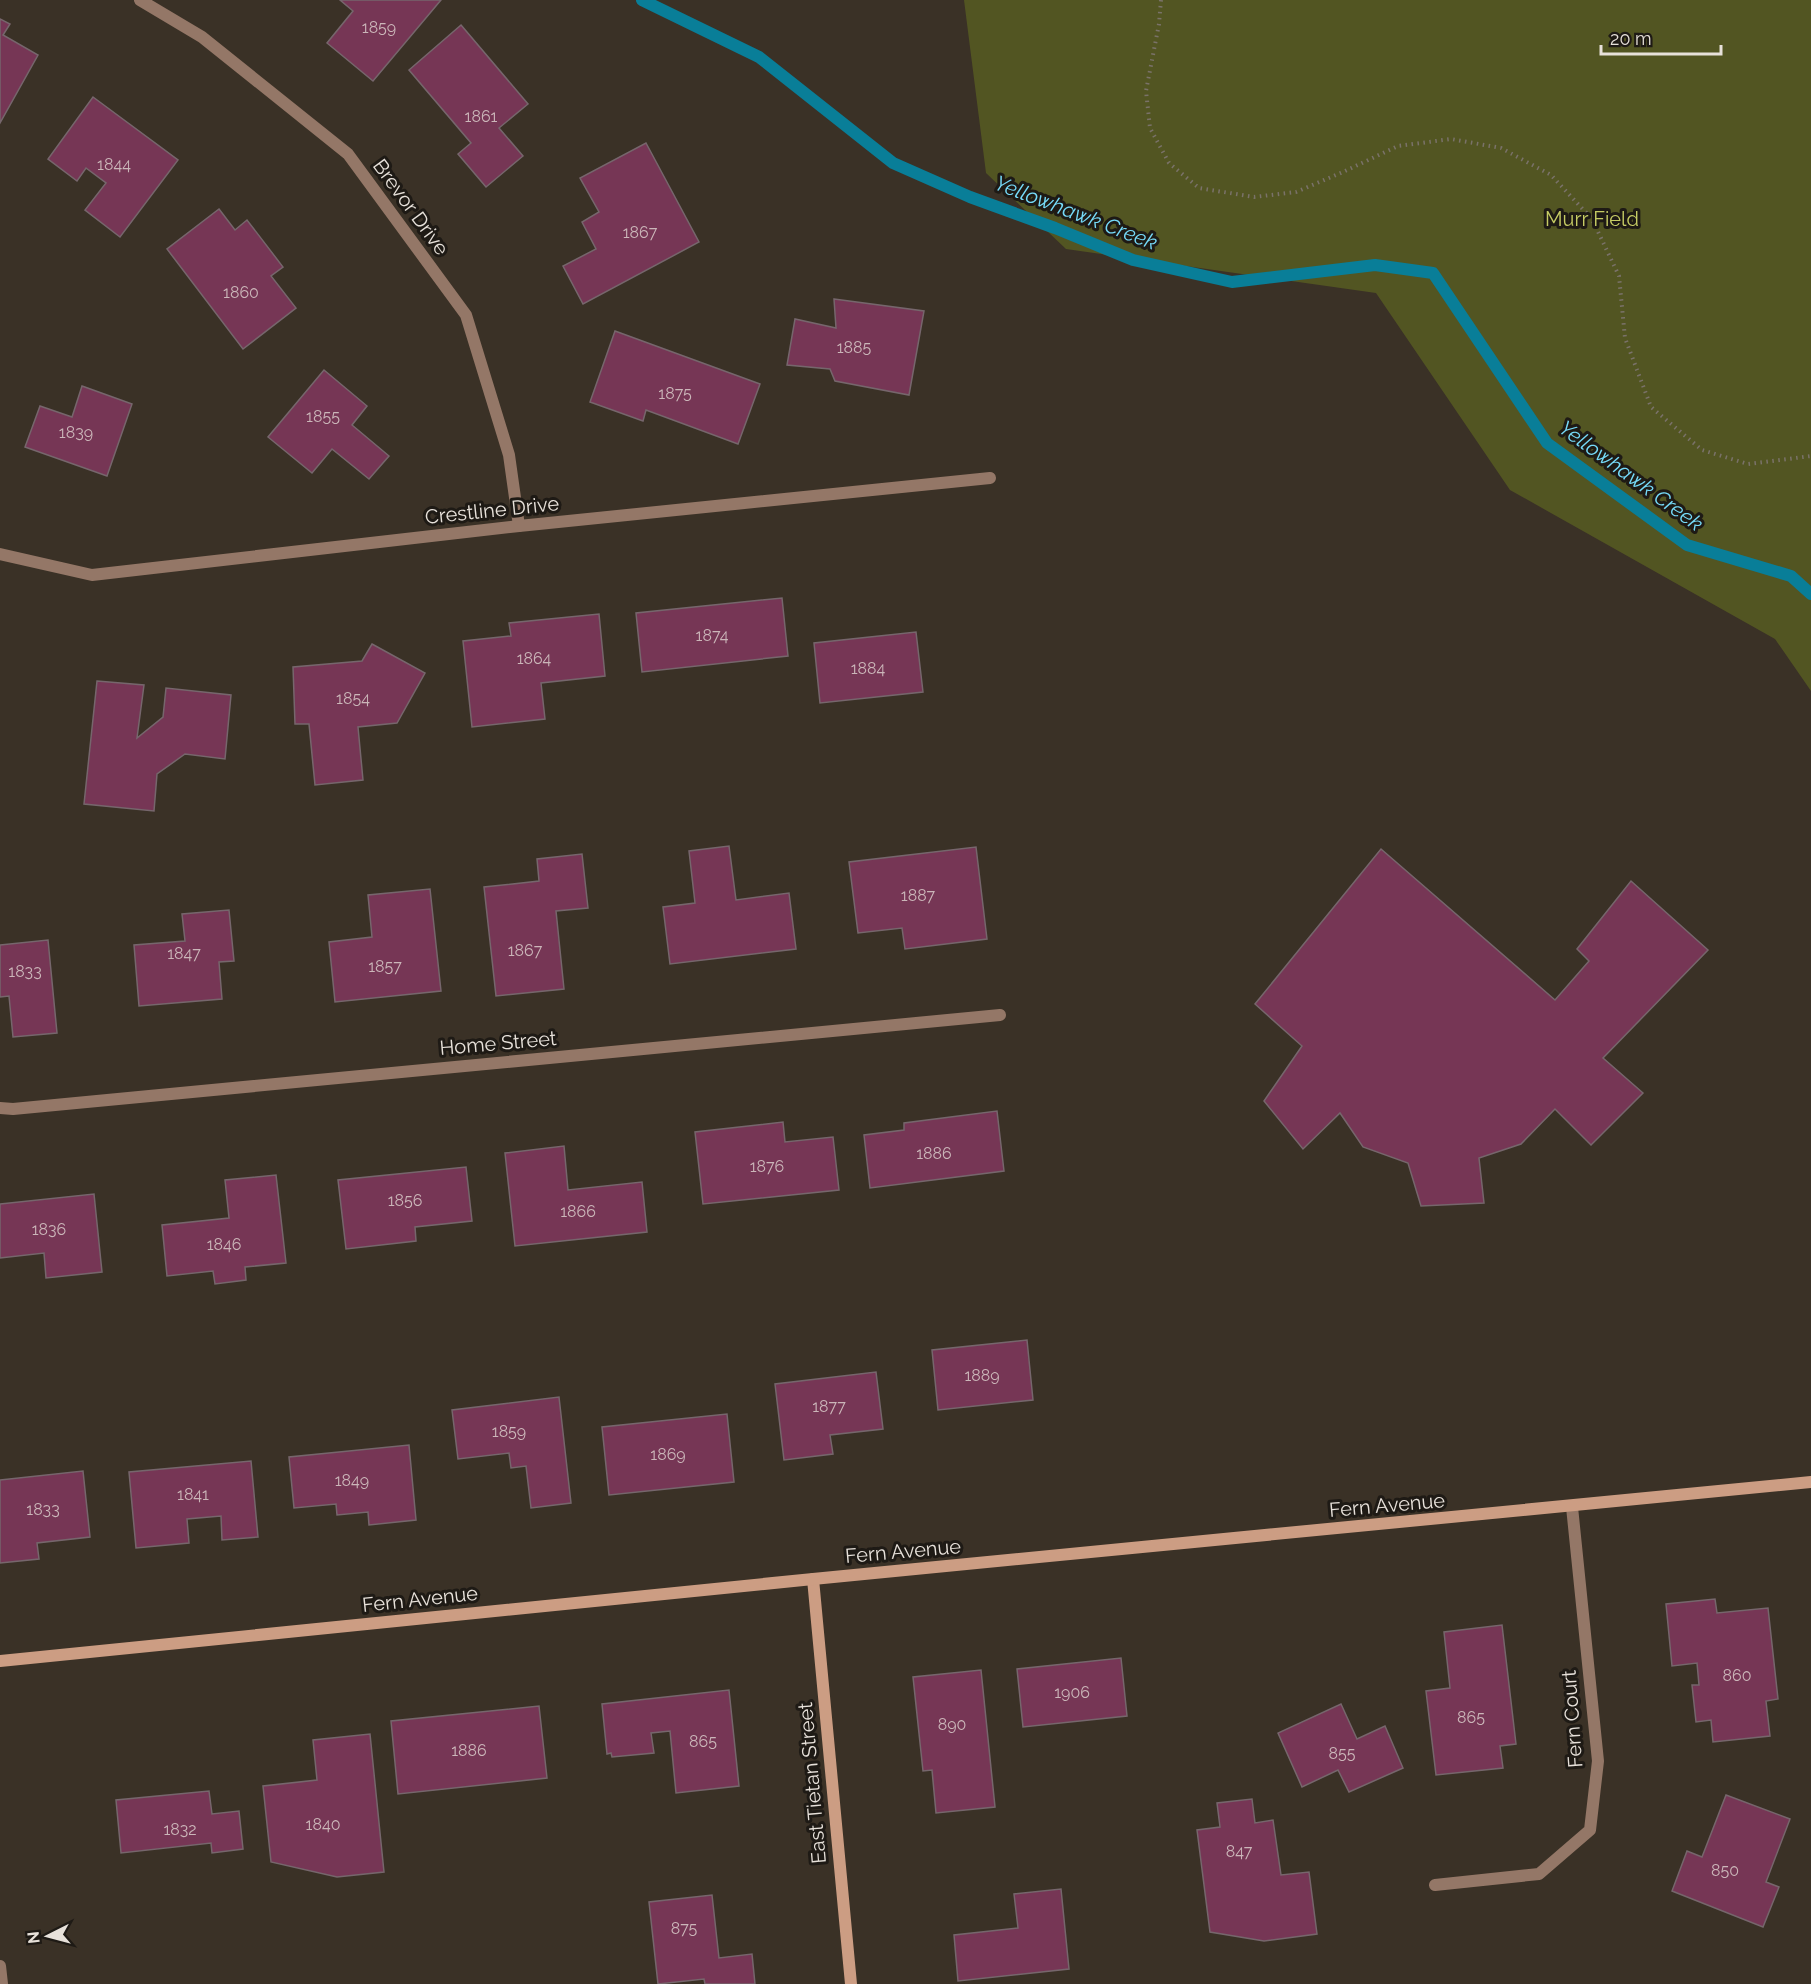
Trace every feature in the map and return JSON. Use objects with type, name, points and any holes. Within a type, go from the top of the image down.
[{"type":"main road","name":"Fern Avenue","points":[[0,1661],[1811,1482]]},
{"type":"main road","name":"East Tietan Street","points":[[813,1579],[850,1984]]},
{"type":"street","name":"Brevor Drive","points":[[140,0],[202,37],[348,154],[466,315],[509,455],[519,526]]},
{"type":"street","name":"Crestline Drive","points":[[0,554],[92,575],[519,526],[990,478]]},
{"type":"street","name":"Home Street","points":[[0,1108],[25,1108],[1000,1015]]},
{"type":"street","name":"Fern Court","points":[[1435,1885],[1539,1874],[1590,1830],[1598,1761],[1572,1507]]},
{"type":"street","points":[[0,1966],[2,1984]]},
{"type":"path","points":[[1161,0],[1159,24],[1146,90],[1150,128],[1169,163],[1199,188],[1254,197],[1296,192],[1398,146],[1451,139],[1501,148],[1551,175],[1592,219],[1619,276],[1625,338],[1651,407],[1702,450],[1748,464],[1811,456]]},
{"type":"green space","name":"Murr Field","points":[[964,0],[1811,0],[1811,691],[1775,639],[1510,490],[1376,293],[1066,249],[986,173]]},
{"type":"building","points":[[340,0],[441,0],[373,81],[327,43],[353,11]]},
{"type":"building","points":[[0,19],[10,24],[3,35],[38,55],[0,123]]},
{"type":"building","points":[[461,25],[528,104],[499,128],[523,156],[486,187],[458,154],[471,143],[409,70]]},
{"type":"building","points":[[93,97],[178,160],[120,237],[85,210],[106,183],[86,168],[77,181],[48,159]]},
{"type":"building","points":[[646,143],[699,242],[583,304],[563,266],[596,249],[582,222],[599,212],[580,178]]},
{"type":"building","points":[[219,209],[235,230],[247,220],[283,267],[271,276],[296,308],[243,349],[167,249]]},
{"type":"building","points":[[834,299],[924,311],[909,395],[835,381],[830,369],[787,365],[795,319],[836,328]]},
{"type":"building","points":[[615,331],[760,384],[738,444],[646,410],[643,421],[590,402]]},
{"type":"building","points":[[324,370],[367,406],[352,425],[389,456],[369,479],[332,449],[312,473],[268,437]]},
{"type":"building","points":[[82,386],[132,404],[107,476],[25,447],[40,406],[72,417]]},
{"type":"building","points":[[782,598],[788,656],[642,672],[636,613]]},
{"type":"building","points":[[599,614],[605,676],[541,683],[545,719],[472,727],[463,641],[511,636],[509,623]]},
{"type":"building","points":[[916,632],[923,692],[820,703],[814,643]]},
{"type":"building","points":[[372,644],[425,673],[397,723],[358,727],[363,780],[315,785],[309,724],[295,724],[293,667],[362,661]]},
{"type":"building","points":[[97,681],[144,685],[137,738],[163,717],[166,688],[231,695],[225,759],[185,754],[157,774],[154,811],[84,804]]},
{"type":"building","points":[[729,846],[736,900],[789,893],[796,949],[670,964],[663,907],[695,903],[689,851]]},
{"type":"building","points":[[976,847],[987,939],[905,949],[902,928],[858,933],[849,862]]},
{"type":"building","points":[[1381,849],[1555,1000],[1589,961],[1577,949],[1631,881],[1708,950],[1603,1058],[1643,1093],[1591,1145],[1555,1109],[1521,1144],[1479,1158],[1484,1203],[1421,1206],[1408,1163],[1363,1147],[1340,1113],[1303,1149],[1264,1101],[1302,1046],[1255,1004]]},
{"type":"building","points":[[582,854],[588,908],[556,911],[564,989],[496,996],[484,887],[539,881],[537,859]]},
{"type":"building","points":[[430,889],[441,991],[335,1002],[329,942],[372,937],[368,895]]},
{"type":"building","points":[[229,910],[234,961],[219,962],[222,999],[139,1006],[134,945],[185,941],[182,914]]},
{"type":"building","points":[[48,940],[57,1033],[13,1037],[9,996],[0,997],[0,945]]},
{"type":"building","points":[[997,1111],[1004,1171],[870,1188],[864,1135],[904,1130],[904,1123]]},
{"type":"building","points":[[783,1122],[785,1142],[833,1137],[839,1190],[703,1204],[695,1132]]},
{"type":"building","points":[[564,1146],[568,1190],[642,1182],[647,1232],[515,1246],[505,1153]]},
{"type":"building","points":[[466,1167],[472,1221],[415,1227],[416,1241],[346,1249],[338,1180]]},
{"type":"building","points":[[276,1175],[286,1263],[245,1267],[246,1280],[215,1284],[213,1271],[167,1276],[162,1225],[229,1218],[225,1180]]},
{"type":"building","points":[[94,1194],[102,1272],[46,1278],[44,1253],[0,1258],[0,1204]]},
{"type":"building","points":[[1027,1340],[1033,1400],[938,1410],[932,1350]]},
{"type":"building","points":[[876,1372],[883,1429],[830,1435],[833,1454],[784,1460],[775,1384]]},
{"type":"building","points":[[559,1397],[571,1503],[531,1508],[526,1466],[511,1468],[509,1453],[458,1459],[452,1410]]},
{"type":"building","points":[[727,1414],[734,1482],[609,1495],[602,1427]]},
{"type":"building","points":[[409,1445],[416,1520],[369,1525],[368,1512],[337,1515],[336,1504],[294,1508],[289,1457]]},
{"type":"building","points":[[251,1461],[258,1537],[222,1540],[221,1516],[187,1519],[189,1543],[136,1548],[129,1472]]},
{"type":"building","points":[[83,1471],[90,1537],[37,1543],[39,1559],[0,1563],[0,1480]]},
{"type":"building","points":[[1715,1599],[1717,1613],[1768,1608],[1778,1699],[1766,1701],[1770,1736],[1713,1742],[1711,1720],[1696,1722],[1692,1685],[1699,1685],[1697,1663],[1672,1666],[1666,1604]]},
{"type":"building","points":[[1502,1625],[1516,1744],[1500,1746],[1503,1768],[1436,1775],[1426,1691],[1450,1688],[1444,1632]]},
{"type":"building","points":[[1121,1658],[1127,1716],[1023,1727],[1017,1669]]},
{"type":"building","points":[[981,1670],[995,1807],[936,1813],[932,1770],[923,1771],[913,1677]]},
{"type":"building","points":[[729,1690],[739,1786],[676,1793],[670,1731],[651,1733],[654,1753],[612,1757],[611,1753],[607,1754],[602,1704]]},
{"type":"building","points":[[1341,1704],[1357,1739],[1385,1726],[1403,1768],[1349,1792],[1338,1770],[1302,1787],[1278,1733]]},
{"type":"building","points":[[539,1706],[547,1778],[398,1794],[391,1721]]},
{"type":"building","points":[[370,1734],[384,1872],[337,1877],[271,1862],[263,1786],[317,1780],[313,1740]]},
{"type":"building","points":[[209,1791],[212,1814],[239,1811],[243,1849],[212,1853],[211,1843],[121,1853],[116,1800]]},
{"type":"building","points":[[1726,1795],[1790,1819],[1766,1882],[1779,1887],[1763,1927],[1672,1891],[1687,1851],[1702,1857]]},
{"type":"building","points":[[1252,1799],[1255,1823],[1273,1820],[1281,1875],[1309,1872],[1317,1934],[1264,1941],[1210,1932],[1197,1830],[1220,1827],[1217,1803]]},
{"type":"building","points":[[1061,1889],[1069,1969],[958,1981],[954,1935],[1018,1928],[1014,1894]]},
{"type":"building","points":[[712,1895],[719,1958],[752,1954],[755,1984],[705,1984],[704,1979],[658,1984],[649,1902]]},
{"type":"waterway","name":"Yellowhawk Creek","points":[[642,0],[759,57],[893,163],[970,197],[1133,260],[1232,282],[1375,265],[1433,273],[1547,443],[1687,545],[1791,576],[1811,594]]}]
